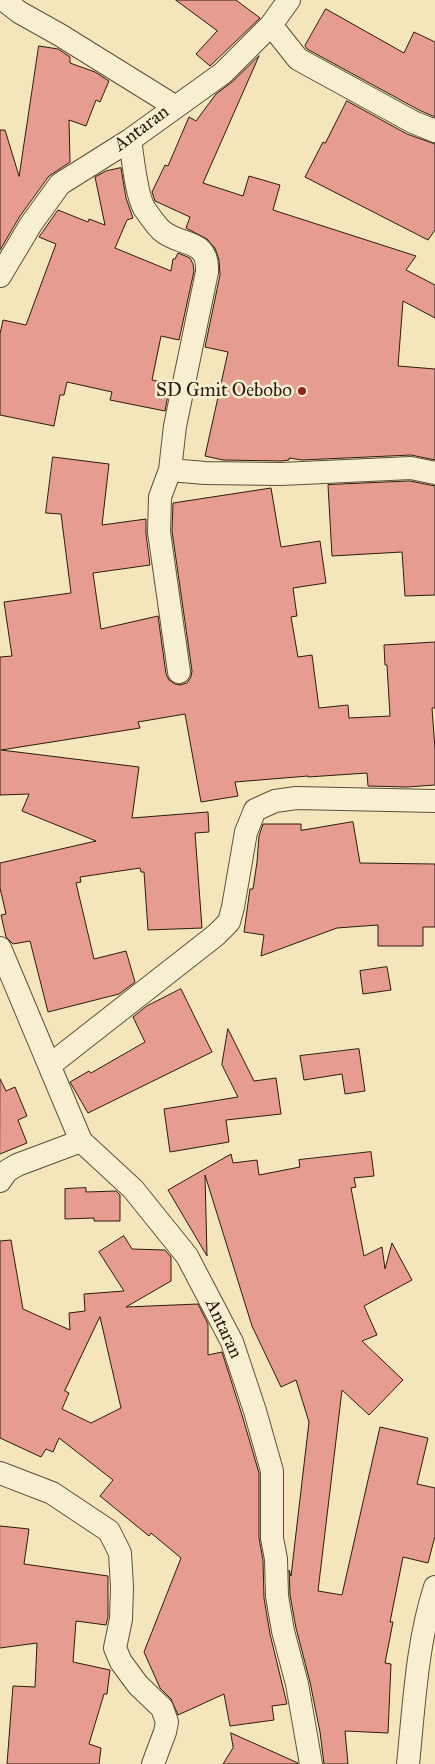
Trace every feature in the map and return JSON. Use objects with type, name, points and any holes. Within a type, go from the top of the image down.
[{"type":"street","points":[[176,107],[223,74],[271,25],[289,0]]},
{"type":"street","name":"Antaran","points":[[0,276],[31,224],[60,184],[130,140],[176,107],[60,34],[8,7]]},
{"type":"street","points":[[271,25],[298,59],[413,122],[435,131]]},
{"type":"street","points":[[130,140],[136,179],[143,206],[161,231],[198,248],[205,254],[207,259],[207,272],[175,426],[170,470],[160,497],[159,532],[179,672]]},
{"type":"street","points":[[170,470],[205,473],[281,474],[411,468],[435,473]]},
{"type":"street","points":[[50,1066],[216,935],[228,922],[233,907],[246,832],[255,810],[275,801],[296,798],[435,801]]},
{"type":"street","name":"Antaran","points":[[0,948],[81,1141],[133,1189],[187,1256],[232,1342],[255,1410],[272,1471],[272,1538],[276,1559],[277,1596],[283,1631],[297,1684],[311,1764]]},
{"type":"street","points":[[0,1181],[7,1171],[17,1165],[81,1141]]},
{"type":"street","points":[[0,1473],[52,1493],[109,1530],[120,1553],[122,1587],[121,1619],[115,1648],[121,1662],[138,1685],[162,1708],[166,1722],[166,1732],[153,1764]]},
{"type":"street","points":[[408,1764],[417,1682],[428,1609],[435,1587]]},
{"type":"building","points":[[176,0],[236,0],[260,18],[210,66],[196,54],[217,31]]},
{"type":"building","points":[[326,9],[404,53],[414,32],[435,42],[435,117],[307,49],[305,46]]},
{"type":"building","points":[[39,46],[58,49],[70,57],[70,63],[95,72],[109,81],[100,102],[96,100],[86,126],[69,120],[70,162],[49,176],[20,216],[0,250],[0,130],[5,130],[19,176]]},
{"type":"building","points":[[259,56],[203,183],[243,196],[249,176],[280,185],[273,210],[416,256],[406,270],[435,285],[435,318],[403,301],[398,366],[435,369],[435,460],[411,455],[302,460],[289,458],[289,460],[281,461],[223,460],[205,456],[228,352],[205,347],[220,275],[219,260],[215,248],[207,239],[186,228],[190,217],[155,201],[152,192],[165,165],[168,166],[189,117],[196,121],[216,94],[232,82]]},
{"type":"building","points":[[347,101],[407,134],[435,144],[435,230],[428,240],[305,177]]},
{"type":"building","points":[[121,168],[126,198],[133,218],[127,220],[115,248],[171,271],[173,259],[175,259],[178,253],[190,258],[193,264],[194,271],[179,340],[161,336],[152,380],[170,384],[165,411],[110,400],[112,392],[67,382],[64,395],[60,395],[54,426],[0,415],[0,334],[3,320],[26,325],[56,244],[39,237],[58,210],[88,222],[89,219],[105,225],[95,177],[106,171]]},
{"type":"building","points":[[53,457],[109,464],[102,525],[146,519],[150,565],[93,573],[101,629],[158,616],[166,674],[169,680],[180,685],[187,683],[192,671],[172,531],[173,503],[271,488],[281,547],[320,541],[326,583],[293,588],[297,616],[291,617],[298,657],[312,655],[319,708],[348,705],[349,718],[390,716],[384,645],[435,642],[435,708],[432,708],[435,785],[407,787],[368,786],[367,773],[308,776],[235,782],[238,796],[201,802],[185,714],[138,722],[140,728],[1,750],[139,767],[132,818],[208,812],[209,832],[195,833],[202,928],[148,930],[144,872],[141,872],[140,868],[80,877],[81,882],[76,883],[94,959],[126,951],[135,982],[119,994],[48,1012],[30,941],[13,944],[6,937],[1,915],[6,914],[0,888],[0,863],[96,841],[22,811],[29,794],[0,795],[0,657],[12,656],[4,602],[71,593],[61,514],[46,513]]},
{"type":"building","points":[[410,481],[435,486],[435,595],[405,596],[402,552],[332,556],[328,485]]},
{"type":"building","points":[[353,822],[360,863],[435,864],[435,927],[423,927],[423,946],[378,946],[378,925],[337,928],[261,956],[264,935],[244,932],[250,889],[253,889],[259,836],[263,824],[301,824],[301,830]]},
{"type":"building","points":[[387,967],[391,990],[363,994],[360,971]]},
{"type":"building","points":[[181,989],[212,1052],[88,1113],[70,1082],[89,1071],[91,1073],[145,1042],[133,1017],[147,1006]]},
{"type":"building","points":[[228,1029],[254,1081],[276,1078],[281,1114],[226,1120],[229,1142],[170,1152],[164,1109],[238,1097],[222,1065]]},
{"type":"building","points":[[359,1049],[365,1091],[345,1094],[342,1074],[304,1080],[300,1056]]},
{"type":"building","points":[[0,1079],[6,1091],[15,1087],[27,1116],[18,1120],[27,1143],[0,1154]]},
{"type":"building","points":[[371,1152],[374,1176],[354,1178],[356,1187],[351,1188],[364,1256],[382,1247],[385,1269],[392,1243],[412,1280],[364,1306],[377,1335],[362,1341],[403,1380],[369,1415],[342,1390],[318,1591],[342,1595],[380,1427],[428,1438],[417,1484],[435,1488],[435,1536],[428,1563],[403,1557],[390,1622],[393,1622],[385,1663],[391,1664],[388,1733],[345,1731],[348,1764],[324,1764],[310,1682],[296,1628],[290,1595],[289,1570],[291,1576],[309,1422],[296,1380],[281,1387],[252,1326],[205,1175],[207,1256],[168,1190],[231,1154],[233,1163],[257,1160],[259,1175],[300,1167],[299,1160]]},
{"type":"building","points":[[86,1188],[86,1192],[116,1191],[120,1195],[120,1221],[94,1221],[94,1218],[65,1219],[65,1189]]},
{"type":"building","points":[[124,1236],[132,1249],[165,1250],[171,1257],[171,1281],[126,1307],[198,1304],[208,1324],[208,1355],[222,1352],[259,1473],[259,1538],[263,1560],[264,1598],[270,1634],[287,1704],[272,1706],[274,1720],[230,1726],[224,1694],[178,1715],[171,1699],[160,1688],[144,1652],[181,1558],[151,1533],[149,1536],[100,1496],[113,1480],[59,1438],[53,1452],[46,1449],[41,1457],[0,1438],[0,1241],[11,1240],[23,1309],[70,1330],[69,1313],[85,1311],[84,1294],[124,1291],[99,1252]],"holes":[[[100,1317],[121,1408],[91,1423],[62,1409],[69,1393],[65,1391]]]},
{"type":"building","points":[[0,1526],[29,1529],[24,1564],[108,1576],[108,1617],[106,1625],[76,1621],[73,1662],[110,1670],[107,1694],[104,1694],[89,1744],[101,1748],[99,1764],[7,1764],[13,1686],[35,1687],[37,1643],[0,1648]]},
{"type":"building","points":[[231,1733],[298,1764],[223,1764],[233,1748]]},
{"type":"place","name":"SD Gmit Oebobo","points":[[302,391]]}]
